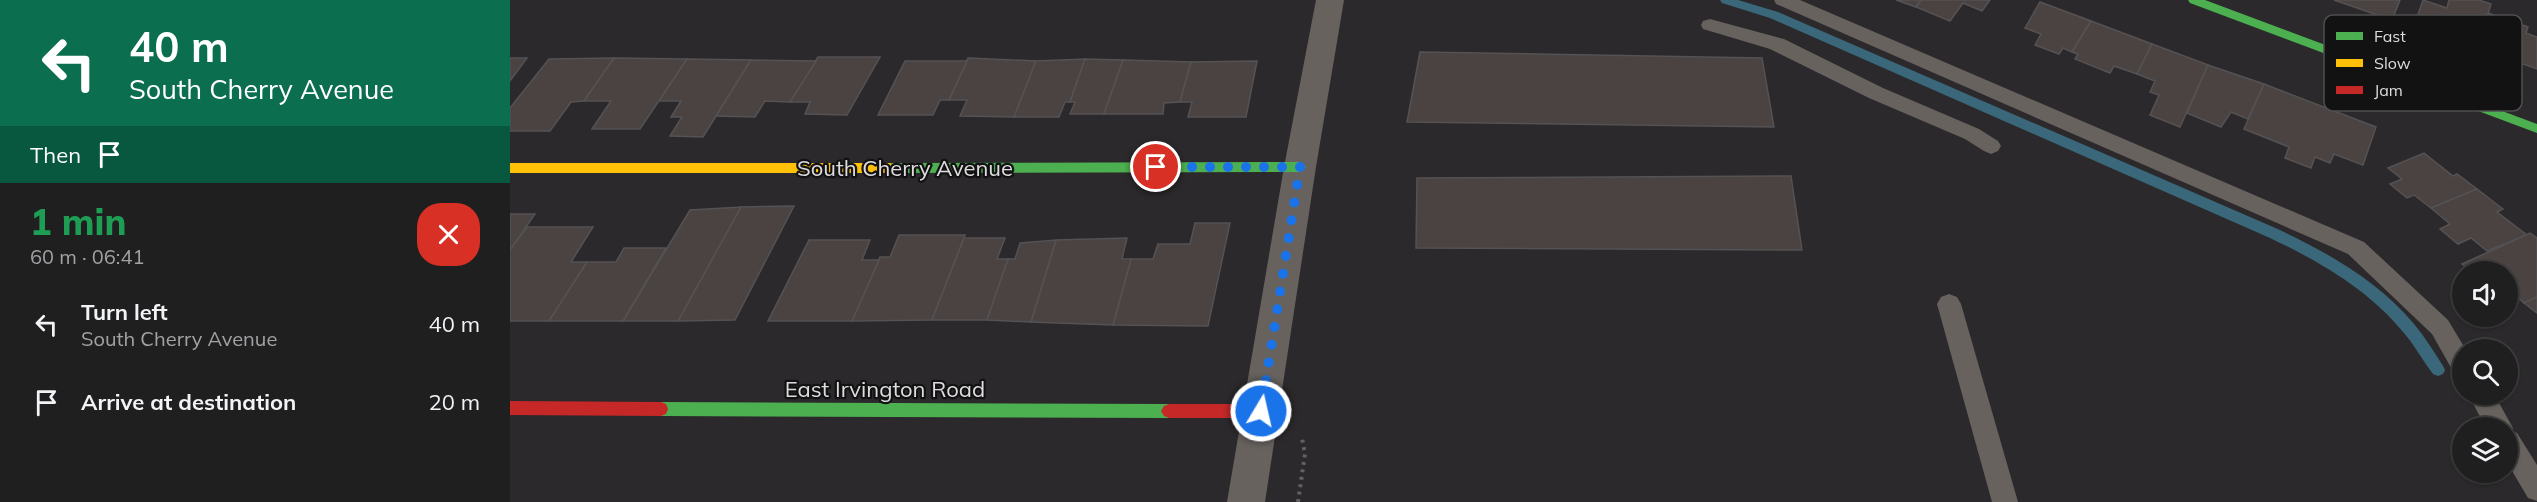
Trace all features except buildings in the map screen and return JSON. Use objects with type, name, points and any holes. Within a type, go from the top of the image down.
[{"type":"street","points":[[1246,502],[1300,167],[1330,0]]},
{"type":"street","points":[[2194,0],[2324,49]]},
{"type":"street","points":[[2489,111],[2537,129]]},
{"type":"street","name":"South Cherry Avenue","points":[[510,168],[1300,167]]},
{"type":"street","name":"East Irvington Road","points":[[510,408],[1261,411]]},
{"type":"lane","points":[[1783,0],[2356,248],[2440,327],[2452,347]]},
{"type":"lane","points":[[1710,25],[1777,44],[1876,93],[1972,134],[1991,146]]},
{"type":"lane","points":[[1948,304],[2005,502]]},
{"type":"lane","points":[[2518,458],[2537,489]]},
{"type":"path","points":[[1298,502],[1305,454]]},
{"type":"waterway","points":[[1726,0],[1774,15],[2275,234],[2312,253],[2348,274],[2380,298],[2409,328],[2438,370]]},
{"type":"traffic: fast","points":[[2194,0],[2324,49]]},
{"type":"traffic: fast","points":[[2489,111],[2537,129]]},
{"type":"traffic: fast","points":[[890,168],[1300,167]]},
{"type":"traffic: fast","points":[[661,409],[1169,411]]},
{"type":"traffic: slow","points":[[510,168],[890,168]]},
{"type":"traffic: jam","points":[[510,408],[661,409]]},
{"type":"traffic: jam","points":[[1169,411],[1261,411]]},
{"type":"route","points":[[1156,167],[1300,167],[1261,411]]}]
